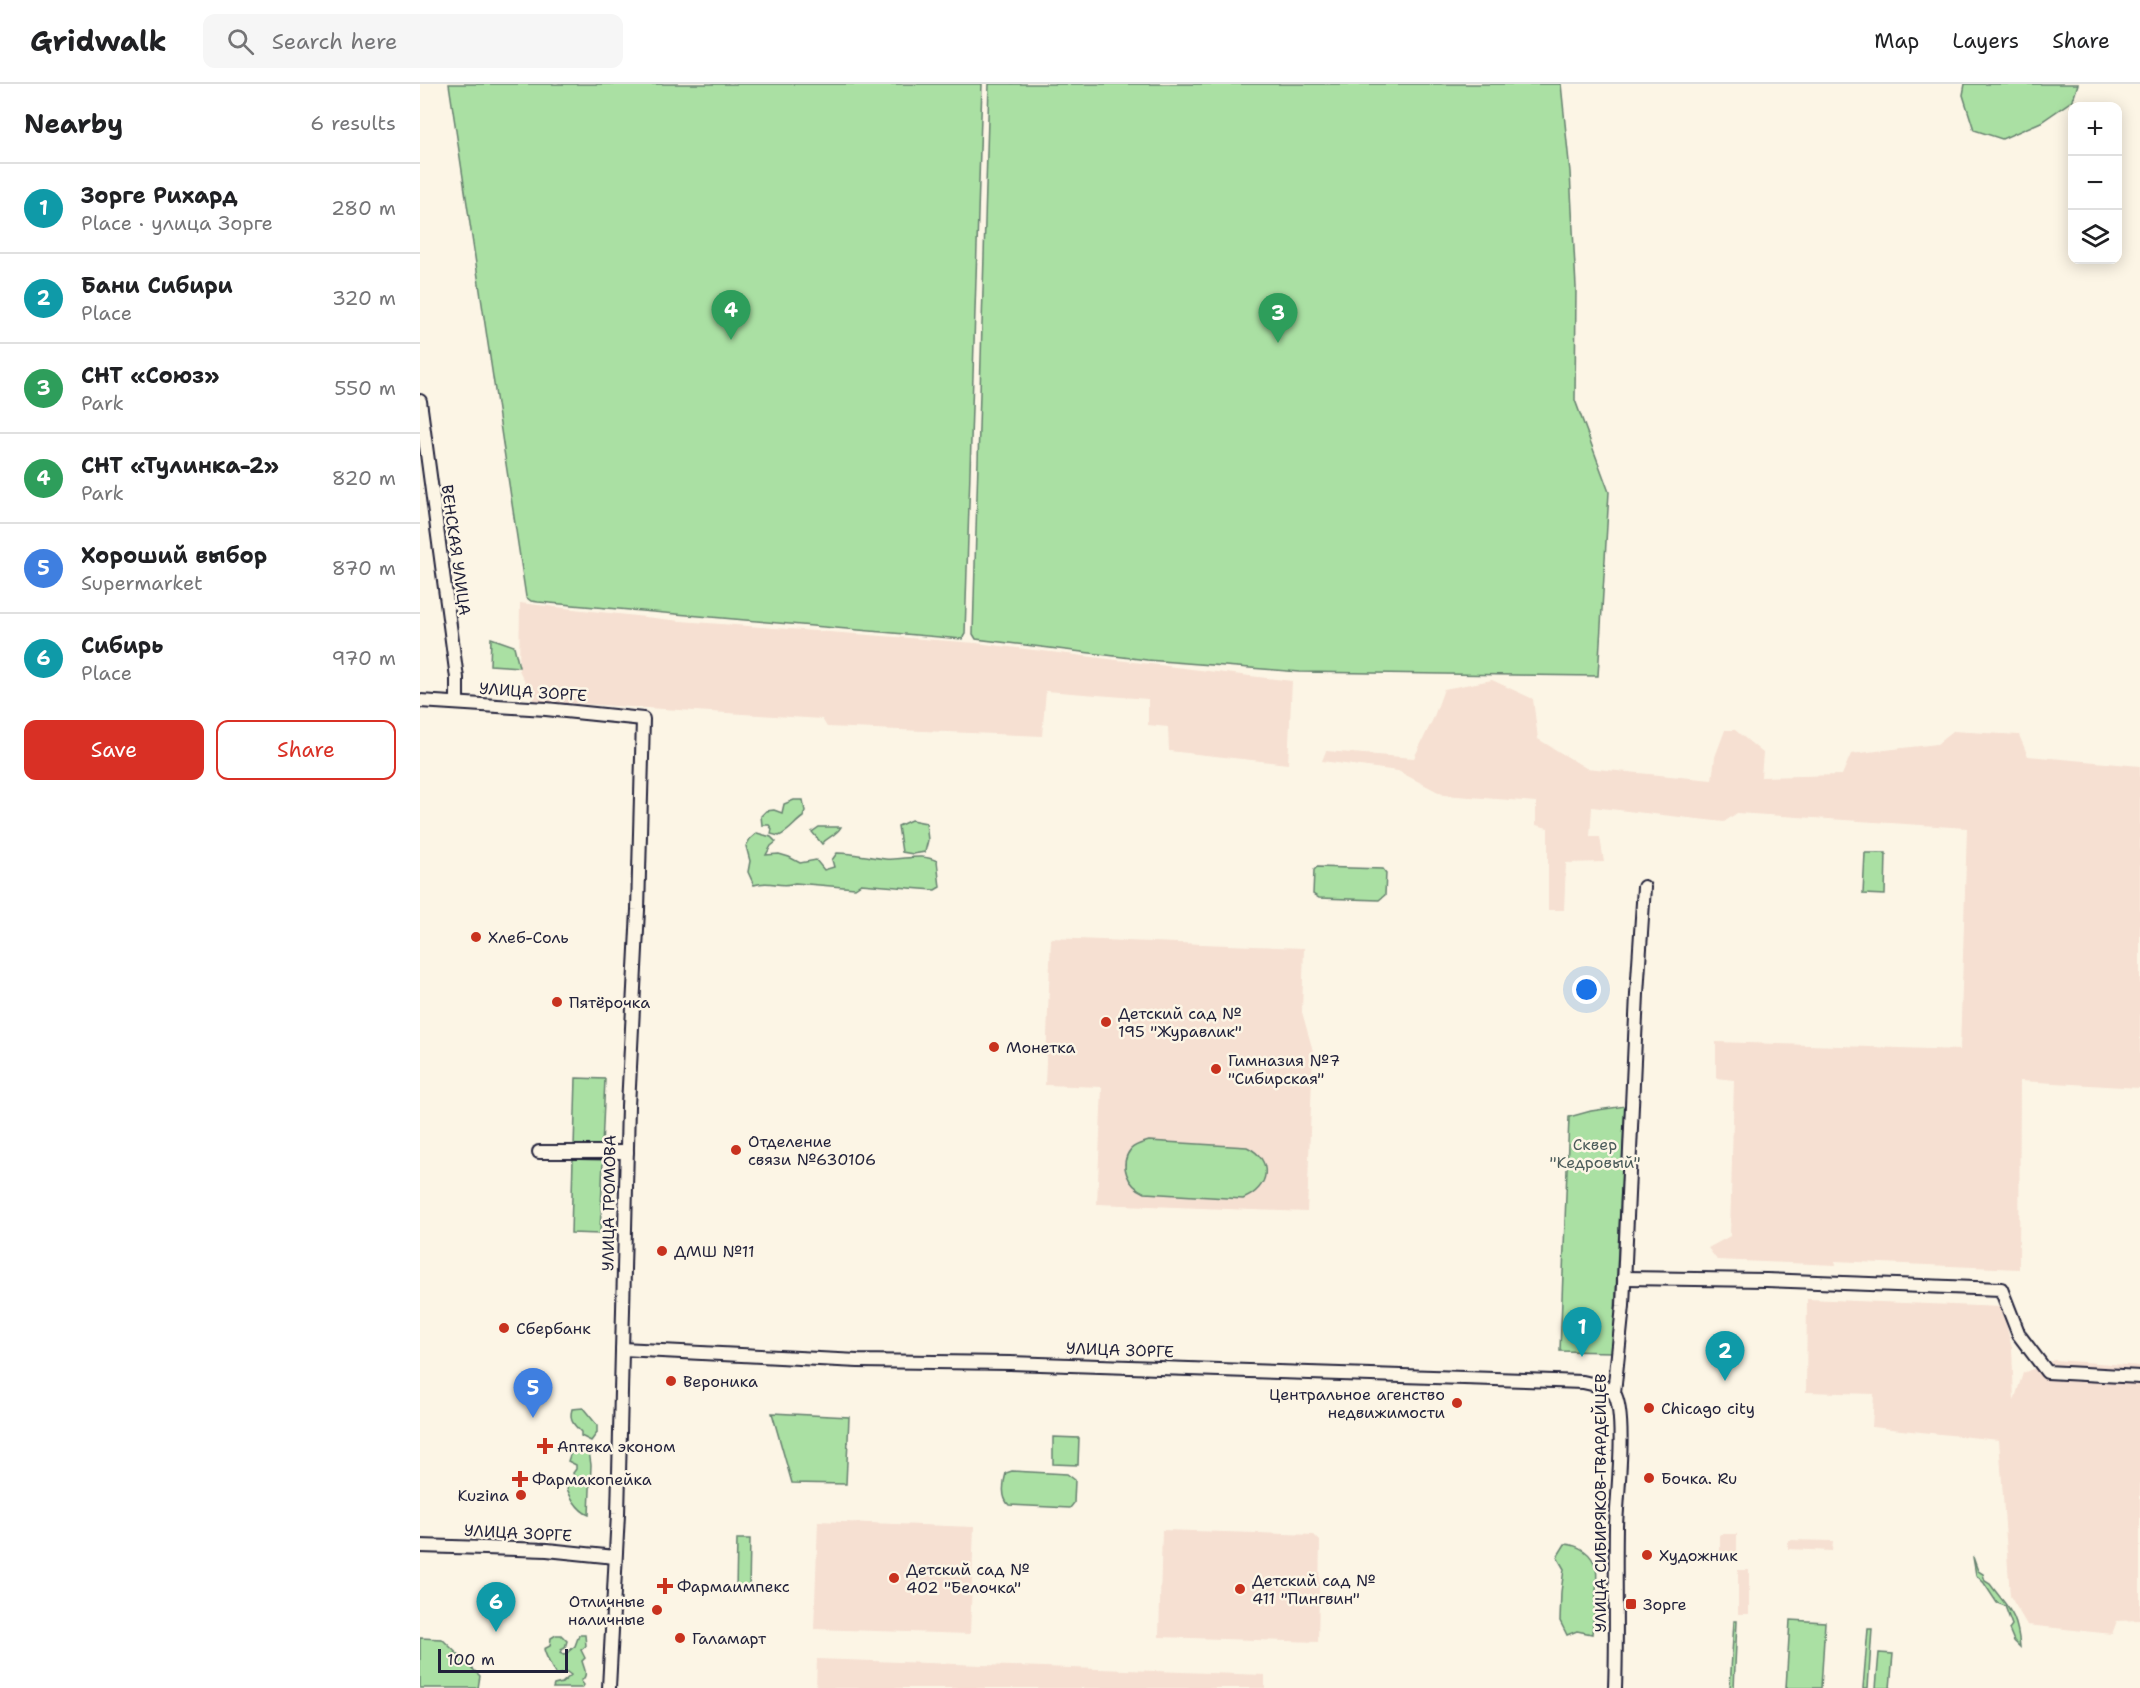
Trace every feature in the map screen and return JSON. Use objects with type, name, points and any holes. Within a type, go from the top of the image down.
[{"type":"street","name":"ВЕНСКАЯ УЛИЦА","points":[[420,401],[426,487],[457,678],[457,703]]},
{"type":"street","name":"УЛИЦА ЗОРГЕ","points":[[420,701],[546,709],[643,719]]},
{"type":"street","name":"УЛИЦА ГРОМОВА","points":[[609,1688],[643,719]]},
{"type":"street","name":"УЛИЦА СИБИРЯКОВ-ГВАРДЕЙЦЕВ","points":[[1616,1688],[1616,1526],[1620,1428],[1618,1402],[1614,1393],[1623,1306],[1644,887]]},
{"type":"street","points":[[539,1152],[627,1152]]},
{"type":"street","points":[[1624,1278],[1766,1280],[2001,1289],[2019,1335],[2047,1372],[2140,1377]]},
{"type":"street","name":"УЛИЦА ЗОРГЕ","points":[[622,1349],[858,1361],[1010,1363],[1583,1382],[1605,1387],[1614,1393]]},
{"type":"street","name":"УЛИЦА ЗОРГЕ","points":[[420,1546],[547,1550],[615,1557]]},
{"type":"shaded area","points":[[520,603],[681,621],[976,643],[1292,681],[1288,764],[1169,751],[1168,727],[1148,725],[1148,699],[1046,691],[1042,736],[827,727],[822,719],[534,701],[519,670]]},
{"type":"shaded area","points":[[1492,680],[1533,699],[1538,739],[1586,768],[1712,780],[1715,757],[1725,730],[1735,730],[1763,753],[1761,777],[1842,775],[1851,754],[1937,744],[1953,731],[2019,735],[2028,756],[2140,766],[2140,1088],[2020,1081],[2019,1269],[1835,1261],[1836,1265],[1717,1260],[1708,1248],[1730,1236],[1734,1080],[1716,1078],[1716,1042],[1960,1050],[1967,828],[1737,813],[1724,822],[1592,807],[1590,837],[1600,837],[1604,862],[1566,863],[1564,910],[1548,910],[1548,828],[1536,825],[1536,802],[1444,795],[1398,771],[1322,761],[1326,751],[1414,758],[1433,719],[1444,689]]},
{"type":"shaded area","name":"Гимназия №7 \"Сибирская\"","points":[[1051,938],[1304,948],[1302,1012],[1313,1051],[1307,1212],[1097,1204],[1102,1087],[1045,1085]]},
{"type":"shaded area","points":[[1807,1299],[2002,1307],[2012,1348],[2014,1401],[2023,1373],[2054,1360],[2140,1366],[2140,1620],[2117,1621],[2112,1634],[2027,1625],[2010,1596],[1999,1440],[1872,1427],[1874,1394],[1806,1392]]},
{"type":"shaded area","name":"Детский сад № 402 \"Белочка\"","points":[[818,1521],[974,1527],[970,1634],[814,1629]]},
{"type":"shaded area","name":"Детский сад № 411 \"Пингвин\"","points":[[1162,1530],[1314,1535],[1320,1541],[1318,1642],[1159,1637]]},
{"type":"shaded area","points":[[1720,1534],[1737,1534],[1737,1559],[1720,1559]]},
{"type":"shaded area","points":[[1788,1540],[1833,1541],[1832,1551],[1788,1549]]},
{"type":"shaded area","points":[[1738,1570],[1749,1570],[1749,1614],[1738,1614]]},
{"type":"shaded area","points":[[817,1659],[1265,1675],[1265,1688],[816,1688]]},
{"type":"green space","points":[[449,84],[982,84],[965,634],[962,639],[538,602],[526,597]]},
{"type":"green space","points":[[989,84],[1561,84],[1570,172],[1576,287],[1575,400],[1609,492],[1598,676],[1300,672],[1147,660],[976,639],[973,634]]},
{"type":"green space","points":[[1965,84],[2078,84],[2073,100],[2041,122],[2002,139],[1974,130],[1963,95]]},
{"type":"green space","points":[[491,638],[514,646],[519,667],[490,665]]},
{"type":"green space","points":[[794,800],[803,800],[805,811],[803,817],[783,834],[779,836],[771,834],[772,829],[769,825],[762,825],[761,816],[766,811],[774,810],[782,813],[784,804]]},
{"type":"green space","points":[[911,820],[926,823],[928,840],[925,852],[913,854],[902,852],[898,826]]},
{"type":"green space","points":[[819,827],[841,827],[822,844],[812,832]]},
{"type":"green space","points":[[757,833],[771,837],[776,842],[766,855],[779,854],[800,863],[816,860],[824,870],[834,867],[832,860],[837,853],[885,859],[931,858],[937,861],[940,887],[935,890],[861,884],[855,888],[795,883],[754,885],[748,872],[750,861],[746,846]]},
{"type":"green space","points":[[1865,853],[1886,853],[1885,895],[1863,894]]},
{"type":"green space","points":[[1317,867],[1383,869],[1386,873],[1385,895],[1379,900],[1319,898],[1313,894],[1314,870]]},
{"type":"green space","points":[[576,1078],[605,1079],[602,1147],[574,1147]]},
{"type":"green space","name":"Сквер \"Кедровый\"","points":[[1625,1106],[1613,1352],[1560,1351],[1569,1117]]},
{"type":"green space","points":[[1149,1141],[1247,1147],[1262,1159],[1265,1166],[1263,1181],[1259,1188],[1243,1199],[1145,1193],[1130,1180],[1125,1162],[1131,1149]]},
{"type":"green space","points":[[573,1159],[603,1160],[600,1234],[571,1233]]},
{"type":"green space","points":[[583,1408],[597,1425],[597,1433],[591,1441],[581,1436],[581,1432],[571,1419],[572,1409]]},
{"type":"green space","points":[[772,1413],[849,1417],[846,1484],[792,1483]]},
{"type":"green space","points":[[1053,1437],[1079,1438],[1078,1465],[1053,1464]]},
{"type":"green space","points":[[575,1450],[581,1453],[585,1450],[589,1451],[591,1465],[589,1515],[577,1506],[567,1486],[566,1481],[574,1477],[573,1473],[576,1469],[576,1465],[568,1461],[571,1452]]},
{"type":"green space","points":[[1012,1471],[1067,1474],[1075,1480],[1074,1503],[1070,1508],[1009,1505],[1006,1502],[1004,1486],[1006,1473]]},
{"type":"green space","points":[[737,1539],[750,1539],[749,1591],[736,1591]]},
{"type":"green space","points":[[1565,1544],[1584,1551],[1596,1568],[1592,1634],[1577,1631],[1567,1635],[1560,1621],[1564,1569],[1557,1557]]},
{"type":"green space","points":[[1973,1557],[1978,1571],[1983,1574],[1985,1581],[1990,1584],[2011,1612],[2017,1626],[2020,1647],[2014,1641],[2009,1629],[2012,1625],[2005,1606],[1997,1603],[1976,1575]]},
{"type":"green space","points":[[1790,1620],[1825,1622],[1821,1688],[1786,1688]]},
{"type":"green space","points":[[1734,1621],[1737,1621],[1734,1688],[1730,1688]]},
{"type":"green space","points":[[1868,1629],[1872,1629],[1868,1688],[1863,1688]]},
{"type":"green space","points":[[561,1635],[567,1641],[560,1653],[564,1655],[575,1646],[579,1635],[585,1635],[586,1646],[581,1650],[585,1658],[582,1661],[585,1674],[581,1681],[584,1685],[582,1688],[553,1688],[554,1685],[562,1683],[571,1675],[567,1672],[556,1675],[546,1655],[544,1649],[550,1646],[551,1638]]},
{"type":"green space","points":[[420,1638],[442,1639],[480,1676],[478,1688],[420,1688]]},
{"type":"green space","points":[[1879,1653],[1893,1654],[1890,1688],[1876,1688]]},
{"type":"place","name":"СНТ «Тулинка-2»","points":[[731,340]]},
{"type":"place","name":"СНТ «Союз»","points":[[1278,343]]},
{"type":"place","name":"Хлеб-Соль","points":[[476,937]]},
{"type":"place","name":"Пятёрочка","points":[[557,1002]]},
{"type":"place","name":"Детский сад № 195 \"Журавлик\"","points":[[1106,1022]]},
{"type":"place","name":"Монетка","points":[[994,1047]]},
{"type":"place","name":"Гимназия №7 \"Сибирская\"","points":[[1216,1069]]},
{"type":"place","name":"Отделение связи №630106","points":[[736,1150]]},
{"type":"place","name":"ДМШ №11","points":[[662,1251]]},
{"type":"place","name":"Сбербанк","points":[[504,1328]]},
{"type":"place","name":"Зорге Рихард","points":[[1582,1357]]},
{"type":"place","name":"Вероника","points":[[671,1381]]},
{"type":"place","name":"Бани Сибири","points":[[1725,1381]]},
{"type":"place","name":"Центральное агенство недвижимости","points":[[1457,1403]]},
{"type":"place","name":"Chicago city","points":[[1649,1408]]},
{"type":"place","name":"Хороший выбор","points":[[533,1418]]},
{"type":"place","name":"Аптека эконом","points":[[545,1446]]},
{"type":"place","name":"Бочка. Ru","points":[[1649,1478]]},
{"type":"place","name":"Фармакопейка","points":[[520,1479]]},
{"type":"place","name":"Kuzina","points":[[521,1495]]},
{"type":"place","name":"Художник","points":[[1647,1555]]},
{"type":"place","name":"Детский сад № 402 \"Белочка\"","points":[[894,1578]]},
{"type":"place","name":"Фармаимпекс","points":[[665,1586]]},
{"type":"place","name":"Детский сад № 411 \"Пингвин\"","points":[[1240,1589]]},
{"type":"place","name":"Зорге","points":[[1631,1604]]},
{"type":"place","name":"Отличные наличные","points":[[657,1610]]},
{"type":"place","name":"Сибирь","points":[[496,1632]]},
{"type":"place","name":"Галамарт","points":[[680,1638]]}]
